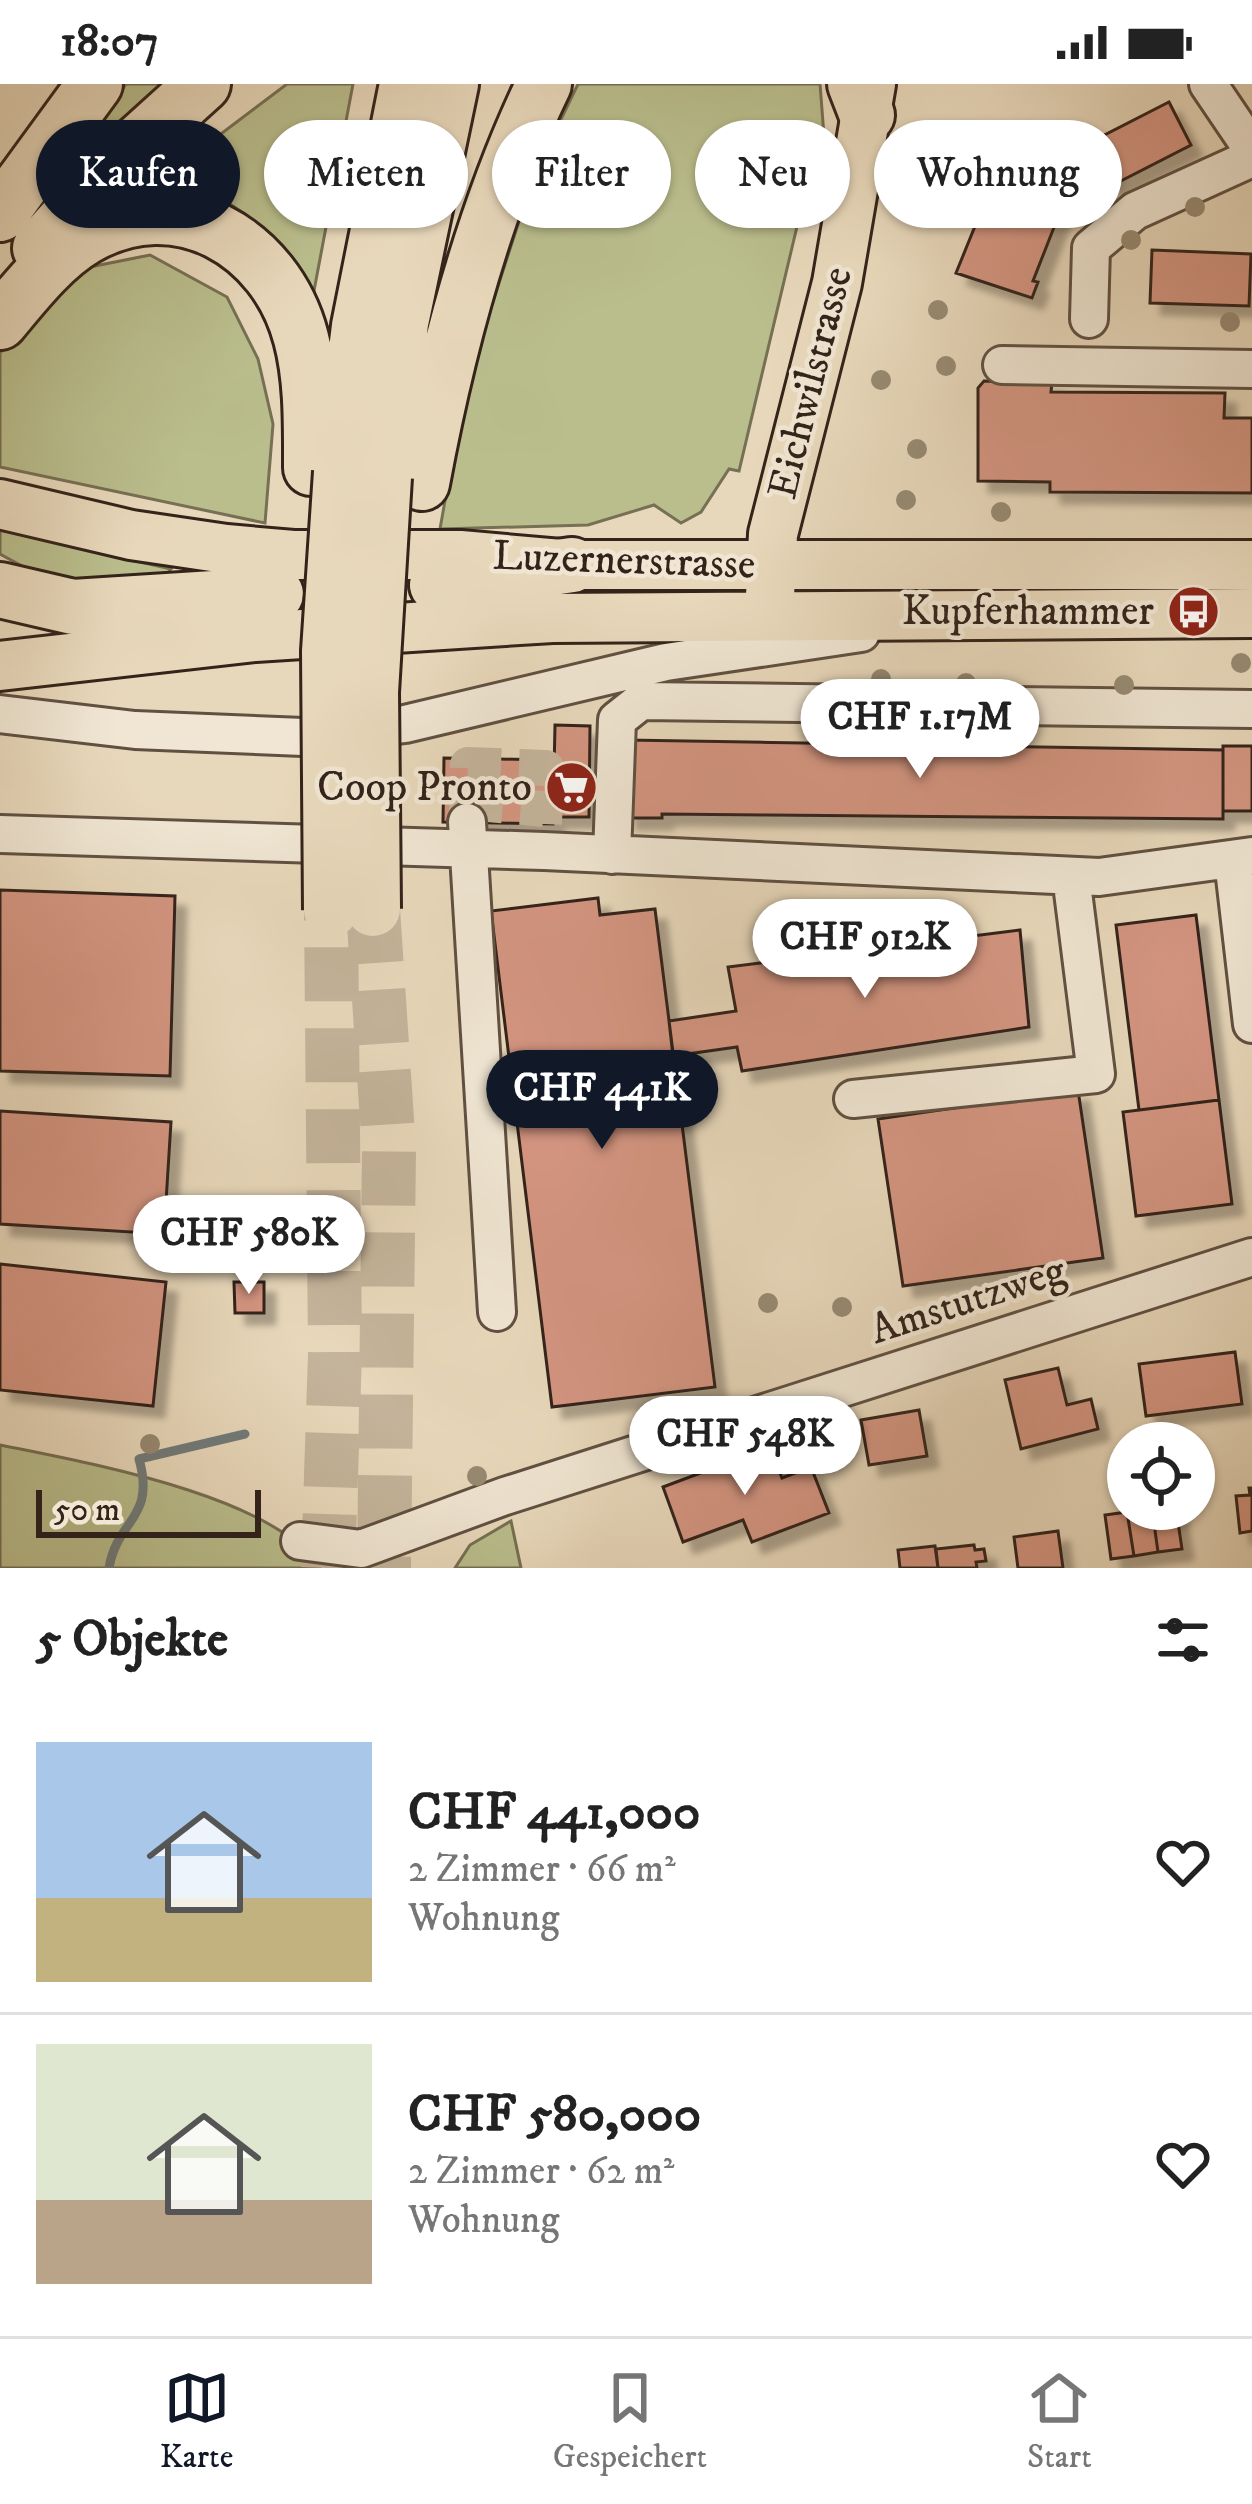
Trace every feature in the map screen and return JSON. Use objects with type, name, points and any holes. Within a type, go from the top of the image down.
[{"type":"highway","points":[[0,214],[95,84]]},
{"type":"highway","points":[[0,295],[119,160],[203,84]]},
{"type":"highway","points":[[364,475],[366,284],[407,84]]},
{"type":"highway","points":[[0,322],[64,253],[111,224],[155,216],[193,221],[226,234],[275,276],[301,335],[364,475],[408,572],[371,692],[352,909],[329,651],[364,475],[451,84]]},
{"type":"highway","points":[[364,475],[443,380],[482,246],[544,84]]},
{"type":"highway","points":[[437,585],[572,565]]},
{"type":"highway","points":[[0,590],[73,607],[276,594]]},
{"type":"main road","name":"Eichwilstrasse","points":[[771,589],[773,534],[842,260],[864,94]]},
{"type":"main road","name":"Luzernerstrasse","points":[[0,505],[226,549],[293,555],[460,556],[572,565],[973,615],[1240,619]]},
{"type":"main road","name":"Luzernerstrasse","points":[[0,666],[771,589],[1252,565]]},
{"type":"street","points":[[1208,84],[1252,149]]},
{"type":"street","points":[[1089,320],[1091,248],[1136,212],[1252,158]]},
{"type":"street","points":[[1002,365],[1252,369]]},
{"type":"street","points":[[0,714],[135,730],[303,737],[405,724],[687,658],[973,615]]},
{"type":"street","points":[[612,855],[617,720],[640,701],[1252,710]]},
{"type":"street","points":[[0,834],[248,840],[544,837],[612,855],[1071,876],[1243,858],[1252,1024]]},
{"type":"street","points":[[467,836],[497,1312]]},
{"type":"street","points":[[853,1099],[1096,1075],[1071,876]]},
{"type":"street","name":"Amstutzweg","points":[[300,1541],[361,1549],[505,1496],[1252,1257]]},
{"type":"green space","points":[[126,84],[189,84],[145,120],[99,120]]},
{"type":"green space","points":[[287,84],[353,84],[346,120],[264,120],[264,228],[326,228],[313,296],[266,234],[240,212],[239,120]]},
{"type":"green space","points":[[578,84],[820,84],[823,120],[695,120],[695,228],[797,228],[739,471],[729,469],[701,512],[681,523],[654,505],[588,525],[440,529],[465,388],[517,228],[671,228],[671,120],[561,120]]},
{"type":"green space","points":[[150,255],[227,297],[258,359],[273,424],[265,523],[0,467],[0,353],[42,302],[90,267]]},
{"type":"green space","points":[[0,530],[171,569],[159,585],[57,585],[0,554]]},
{"type":"green space","points":[[0,1445],[126,1472],[220,1501],[296,1542],[320,1568],[0,1568]]},
{"type":"green space","points":[[511,1521],[521,1568],[455,1568],[470,1545]]},
{"type":"building","points":[[1169,102],[1191,145],[1122,180],[1122,126]]},
{"type":"building","points":[[974,228],[1054,228],[1033,281],[1038,282],[1032,298],[956,273]]},
{"type":"building","points":[[1152,250],[1251,254],[1249,306],[1150,303]]},
{"type":"building","points":[[984,381],[1052,382],[1051,392],[1225,393],[1224,418],[1252,418],[1252,493],[1050,492],[1050,482],[978,481],[978,388]]},
{"type":"building","name":"Coop Pronto","points":[[555,725],[590,726],[589,817],[553,817]]},
{"type":"building","points":[[626,740],[1223,750],[1223,819],[662,814],[662,818],[625,818]]},
{"type":"building","points":[[1223,746],[1252,746],[1252,811],[1223,811]]},
{"type":"building","points":[[444,758],[554,760],[553,824],[443,822]]},
{"type":"building","points":[[0,890],[175,896],[170,1076],[0,1071]]},
{"type":"building","points":[[598,898],[600,915],[655,909],[715,1387],[552,1407],[491,911]]},
{"type":"building","points":[[1196,915],[1219,1100],[1139,1110],[1116,925]]},
{"type":"building","points":[[1020,930],[1029,1027],[742,1071],[737,1047],[673,1056],[669,1021],[736,1011],[728,967]]},
{"type":"building","points":[[1078,1090],[1103,1258],[903,1286],[878,1119]]},
{"type":"building","points":[[1219,1100],[1232,1204],[1136,1216],[1123,1112]]},
{"type":"building","points":[[0,1111],[171,1122],[164,1234],[0,1224]]},
{"type":"building","points":[[0,1264],[166,1282],[153,1406],[0,1390]]},
{"type":"building","points":[[234,1282],[264,1282],[264,1313],[235,1313]]},
{"type":"building","points":[[1235,1352],[1242,1404],[1146,1416],[1139,1364]]},
{"type":"building","points":[[1058,1368],[1067,1405],[1091,1399],[1098,1429],[1021,1449],[1005,1380]]},
{"type":"building","points":[[919,1410],[927,1456],[869,1465],[861,1420]]},
{"type":"building","points":[[770,1447],[782,1478],[811,1467],[829,1513],[752,1542],[743,1520],[683,1542],[663,1487]]},
{"type":"building","points":[[1252,1488],[1252,1531],[1240,1533],[1236,1496],[1250,1495]]},
{"type":"building","points":[[1107,1530],[1130,1530],[1134,1556],[1111,1559]]},
{"type":"building","points":[[1130,1530],[1155,1530],[1158,1552],[1134,1556]]},
{"type":"building","points":[[1155,1530],[1179,1530],[1182,1549],[1158,1552]]},
{"type":"building","points":[[1058,1531],[1063,1568],[1018,1568],[1014,1537]]},
{"type":"building","points":[[974,1545],[975,1550],[984,1549],[986,1561],[976,1562],[977,1568],[938,1568],[936,1549]]},
{"type":"building","points":[[935,1546],[938,1568],[900,1568],[898,1550]]},
{"type":"waterway","points":[[109,1568],[143,1494],[139,1459],[245,1434]]},
{"type":"tunnel","points":[[467,822],[468,765],[546,768],[544,824]]},
{"type":"tunnel","points":[[467,802],[544,809]]},
{"type":"tunnel","points":[[373,909],[389,1150],[384,1568]]},
{"type":"tunnel","points":[[328,1568],[335,1353],[331,910]]},
{"type":"place","name":"Kupferhammer","points":[[1193,612]]},
{"type":"place","name":"Coop Pronto","points":[[571,788]]}]
